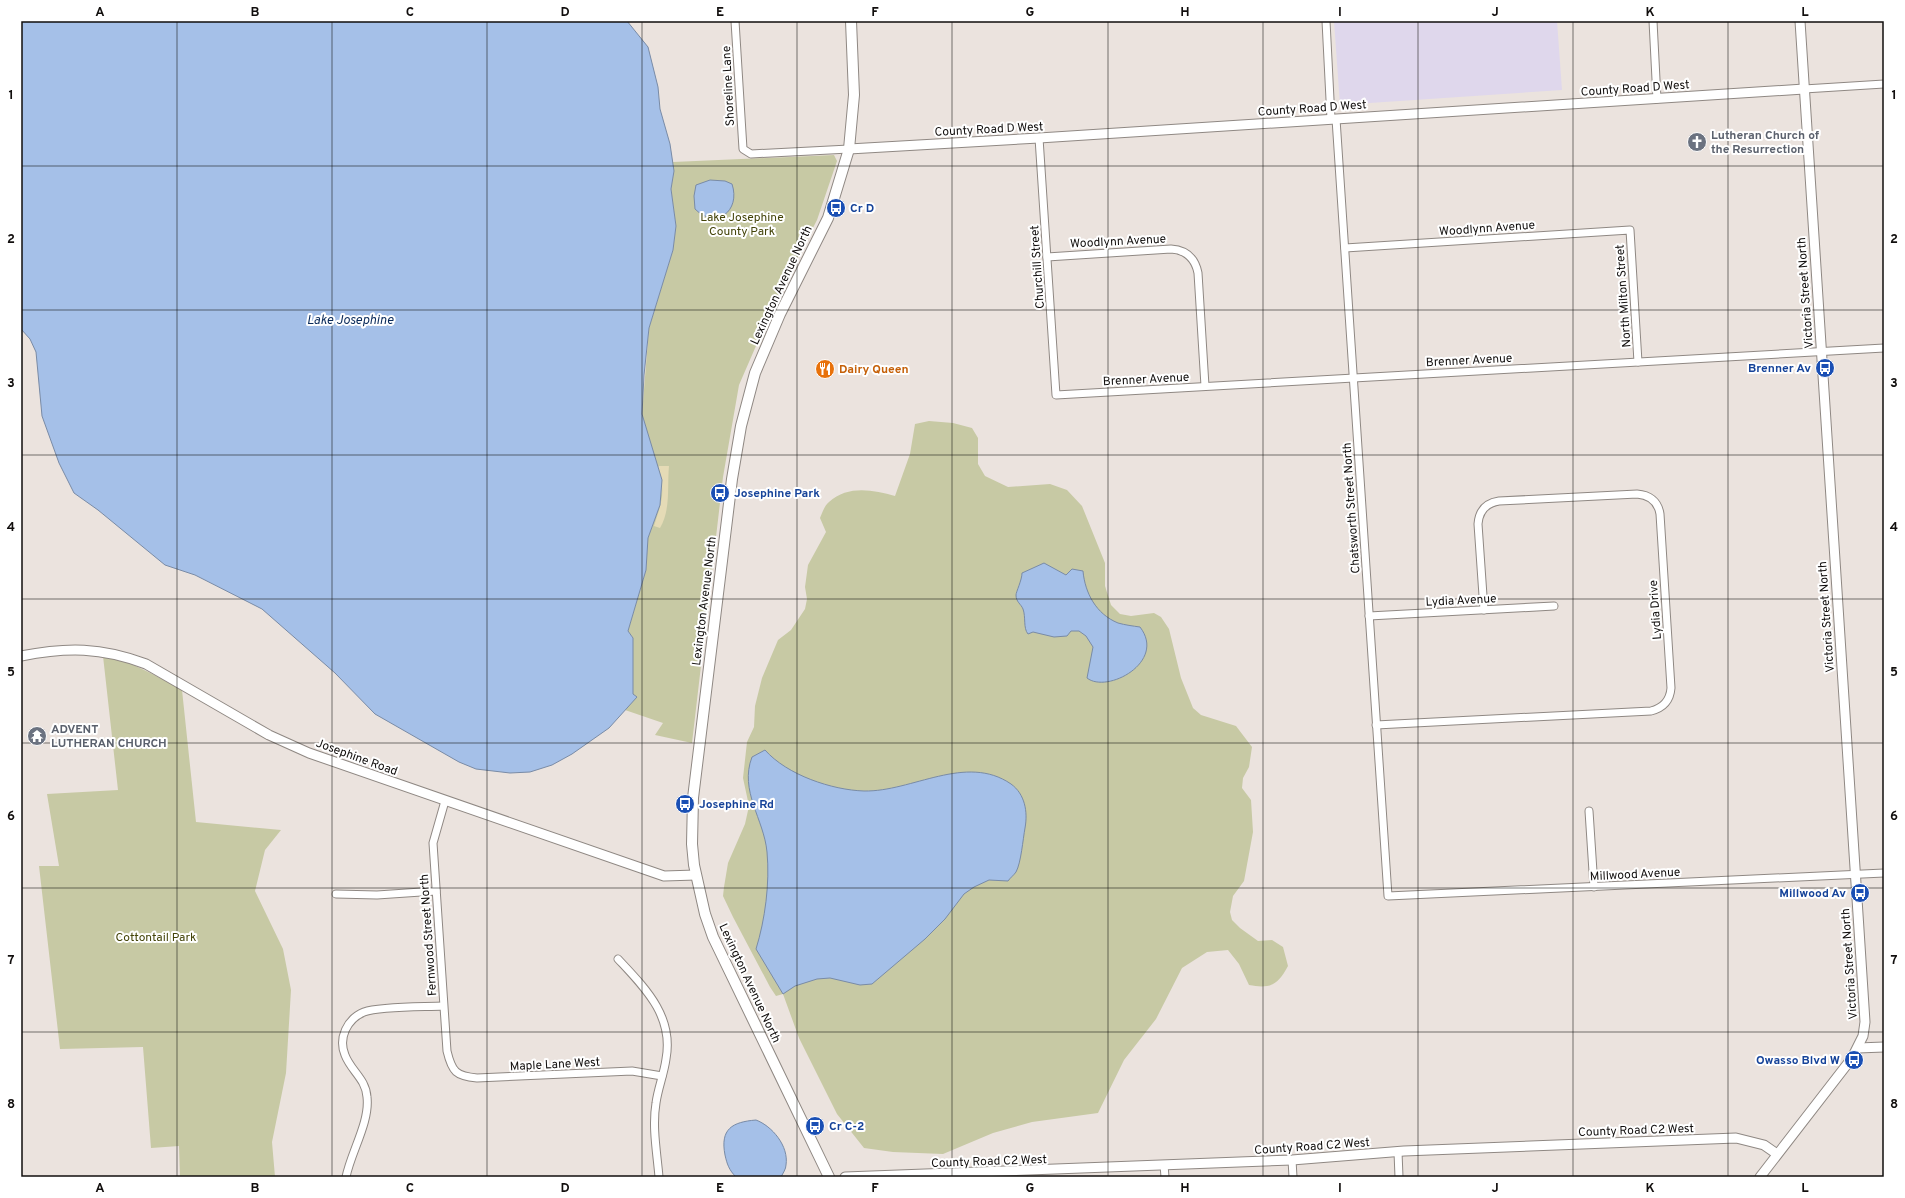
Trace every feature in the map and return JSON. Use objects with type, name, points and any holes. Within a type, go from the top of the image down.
[{"type":"main road","name":"Lexington Avenue North","points":[[829,1177],[722,958],[705,914],[696,876],[692,844],[693,798],[731,486],[741,426],[751,386],[766,344],[784,304],[828,218],[849,149],[854,95],[851,21]]},
{"type":"street","name":"Shoreline Lane","points":[[735,21],[743,149]]},
{"type":"street","name":"Chatsworth Street North","points":[[1326,21],[1345,248],[1388,896]]},
{"type":"street","points":[[1653,21],[1657,99]]},
{"type":"street","name":"Victoria Street North","points":[[1760,1177],[1858,1048],[1863,1036],[1865,1022],[1800,21]]},
{"type":"street","name":"County Road D West","points":[[743,149],[751,154],[849,149],[1884,84]]},
{"type":"street","name":"Churchill Street","points":[[1039,138],[1056,395]]},
{"type":"street","name":"Woodlynn Avenue","points":[[1345,248],[1630,230]]},
{"type":"street","name":"North Milton Street","points":[[1630,230],[1638,362]]},
{"type":"street","name":"Woodlynn Avenue","points":[[1047,257],[1171,249],[1178,250],[1189,255],[1194,261],[1198,273],[1205,386]]},
{"type":"street","name":"Brenner Avenue","points":[[1056,395],[1884,348]]},
{"type":"street","name":"Lydia Drive","points":[[1376,725],[1651,711],[1658,710],[1668,701],[1671,688],[1659,511],[1658,506],[1650,497],[1637,494],[1499,501],[1490,503],[1481,511],[1478,524],[1484,610]]},
{"type":"street","name":"Lydia Avenue","points":[[1369,616],[1554,606]]},
{"type":"street","name":"Josephine Road","points":[[21,656],[72,649],[102,651],[127,657],[146,664],[290,746],[664,876],[696,876]]},
{"type":"street","name":"Fernwood Street North","points":[[445,801],[435,828],[433,842],[446,1051],[452,1068]]},
{"type":"street","points":[[1589,810],[1594,887]]},
{"type":"street","name":"Millwood Avenue","points":[[1388,896],[1884,873]]},
{"type":"street","points":[[336,894],[376,895],[436,891]]},
{"type":"street","points":[[618,959],[650,995],[664,1018],[668,1042],[654,1119],[659,1177]]},
{"type":"street","points":[[346,1177],[368,1106],[366,1089],[362,1079],[348,1060],[343,1050],[344,1034],[347,1026],[352,1020],[365,1012],[444,1006]]},
{"type":"street","points":[[1858,1048],[1884,1047]]},
{"type":"street","name":"Maple Lane West","points":[[452,1068],[458,1075],[477,1078],[632,1071],[662,1076]]},
{"type":"street","name":"County Road C2 West","points":[[845,1177],[1046,1174],[1164,1165],[1292,1160],[1398,1152],[1736,1138],[1764,1146],[1777,1154]]},
{"type":"street","points":[[1398,1152],[1399,1177]]},
{"type":"street","points":[[1292,1160],[1293,1177]]},
{"type":"street","points":[[1164,1165],[1165,1177]]},
{"type":"shaded area","points":[[1334,21],[1557,21],[1562,90],[1340,105]]},
{"type":"green space","name":"Lake Josephine County Park","points":[[834,155],[837,161],[817,220],[776,300],[739,385],[723,477],[692,743],[655,735],[663,723],[625,710],[632,701],[633,694],[633,638],[628,631],[646,570],[648,538],[660,505],[662,486],[642,414],[649,328],[673,250],[676,226],[671,189],[674,171],[673,162]]},
{"type":"green space","points":[[929,421],[953,423],[972,428],[978,438],[978,464],[985,476],[1008,487],[1050,484],[1067,490],[1082,506],[1105,563],[1105,586],[1111,605],[1120,614],[1131,616],[1154,613],[1161,617],[1169,629],[1181,678],[1193,708],[1201,715],[1236,726],[1252,747],[1249,767],[1243,778],[1242,788],[1251,800],[1253,832],[1244,881],[1233,896],[1230,912],[1232,920],[1258,941],[1272,940],[1283,947],[1288,966],[1281,978],[1273,984],[1268,986],[1249,985],[1239,964],[1228,950],[1207,952],[1182,968],[1156,1019],[1124,1060],[1098,1113],[1032,1122],[993,1133],[943,1154],[893,1152],[864,1148],[837,1114],[799,1038],[783,994],[776,996],[770,987],[723,896],[728,863],[745,824],[749,806],[743,778],[747,742],[754,727],[755,706],[762,678],[778,640],[791,630],[805,609],[807,599],[805,587],[808,565],[826,532],[820,518],[828,503],[844,493],[861,490],[895,496],[910,454],[915,424]]},
{"type":"green space","name":"Cottontail Park","points":[[103,656],[134,665],[182,690],[196,822],[281,830],[265,850],[255,891],[283,949],[291,990],[286,1073],[272,1142],[275,1177],[180,1177],[179,1146],[151,1148],[143,1047],[60,1049],[39,866],[59,866],[47,794],[118,790]]},
{"type":"sand","points":[[659,466],[669,466],[666,513],[660,528],[654,526],[662,497],[662,484],[657,469]]},
{"type":"water","name":"Lake Josephine","points":[[21,21],[627,21],[648,47],[658,87],[660,109],[670,144],[674,171],[671,189],[676,226],[673,250],[649,328],[644,375],[642,414],[662,480],[660,505],[648,538],[646,570],[628,631],[633,638],[633,694],[637,697],[609,728],[572,754],[552,765],[530,772],[510,773],[476,769],[459,762],[375,714],[335,673],[262,609],[195,575],[165,565],[98,510],[74,493],[59,463],[42,416],[36,352],[30,339],[21,329]]},
{"type":"water","points":[[710,180],[725,181],[732,184],[734,194],[730,209],[725,214],[711,218],[703,215],[695,209],[694,196],[696,185]]},
{"type":"water","points":[[1044,563],[1066,575],[1072,569],[1083,571],[1089,595],[1104,614],[1118,623],[1140,627],[1146,640],[1146,652],[1140,663],[1131,672],[1108,682],[1096,682],[1087,678],[1093,647],[1086,636],[1079,631],[1071,631],[1067,636],[1054,637],[1033,632],[1028,634],[1026,632],[1023,609],[1016,597],[1016,593],[1022,573]]},
{"type":"water","points":[[765,750],[785,767],[798,774],[824,784],[851,790],[882,790],[957,773],[976,772],[994,775],[1016,788],[1020,793],[1026,810],[1026,822],[1018,868],[1008,881],[989,880],[974,887],[964,894],[945,919],[925,939],[872,984],[860,985],[830,978],[817,979],[795,986],[783,994],[756,949],[766,901],[768,864],[765,840],[748,782],[752,757]]},
{"type":"water","points":[[756,1120],[768,1127],[782,1144],[785,1151],[786,1168],[781,1177],[736,1177],[729,1167],[724,1146],[726,1133],[734,1125]]},
{"type":"place","name":"Lutheran Church of the Resurrection","points":[[1697,142]]},
{"type":"place","name":"Cr D","points":[[836,208]]},
{"type":"place","name":"Brenner Av","points":[[1825,368]]},
{"type":"place","name":"Dairy Queen","points":[[825,369]]},
{"type":"place","name":"Josephine Park","points":[[720,493]]},
{"type":"place","name":"ADVENT LUTHERAN CHURCH","points":[[37,736]]},
{"type":"place","name":"Josephine Rd","points":[[685,804]]},
{"type":"place","name":"Millwood Av","points":[[1860,893]]},
{"type":"place","name":"Owasso Blvd W","points":[[1854,1060]]},
{"type":"place","name":"Cr C-2","points":[[815,1126]]}]
